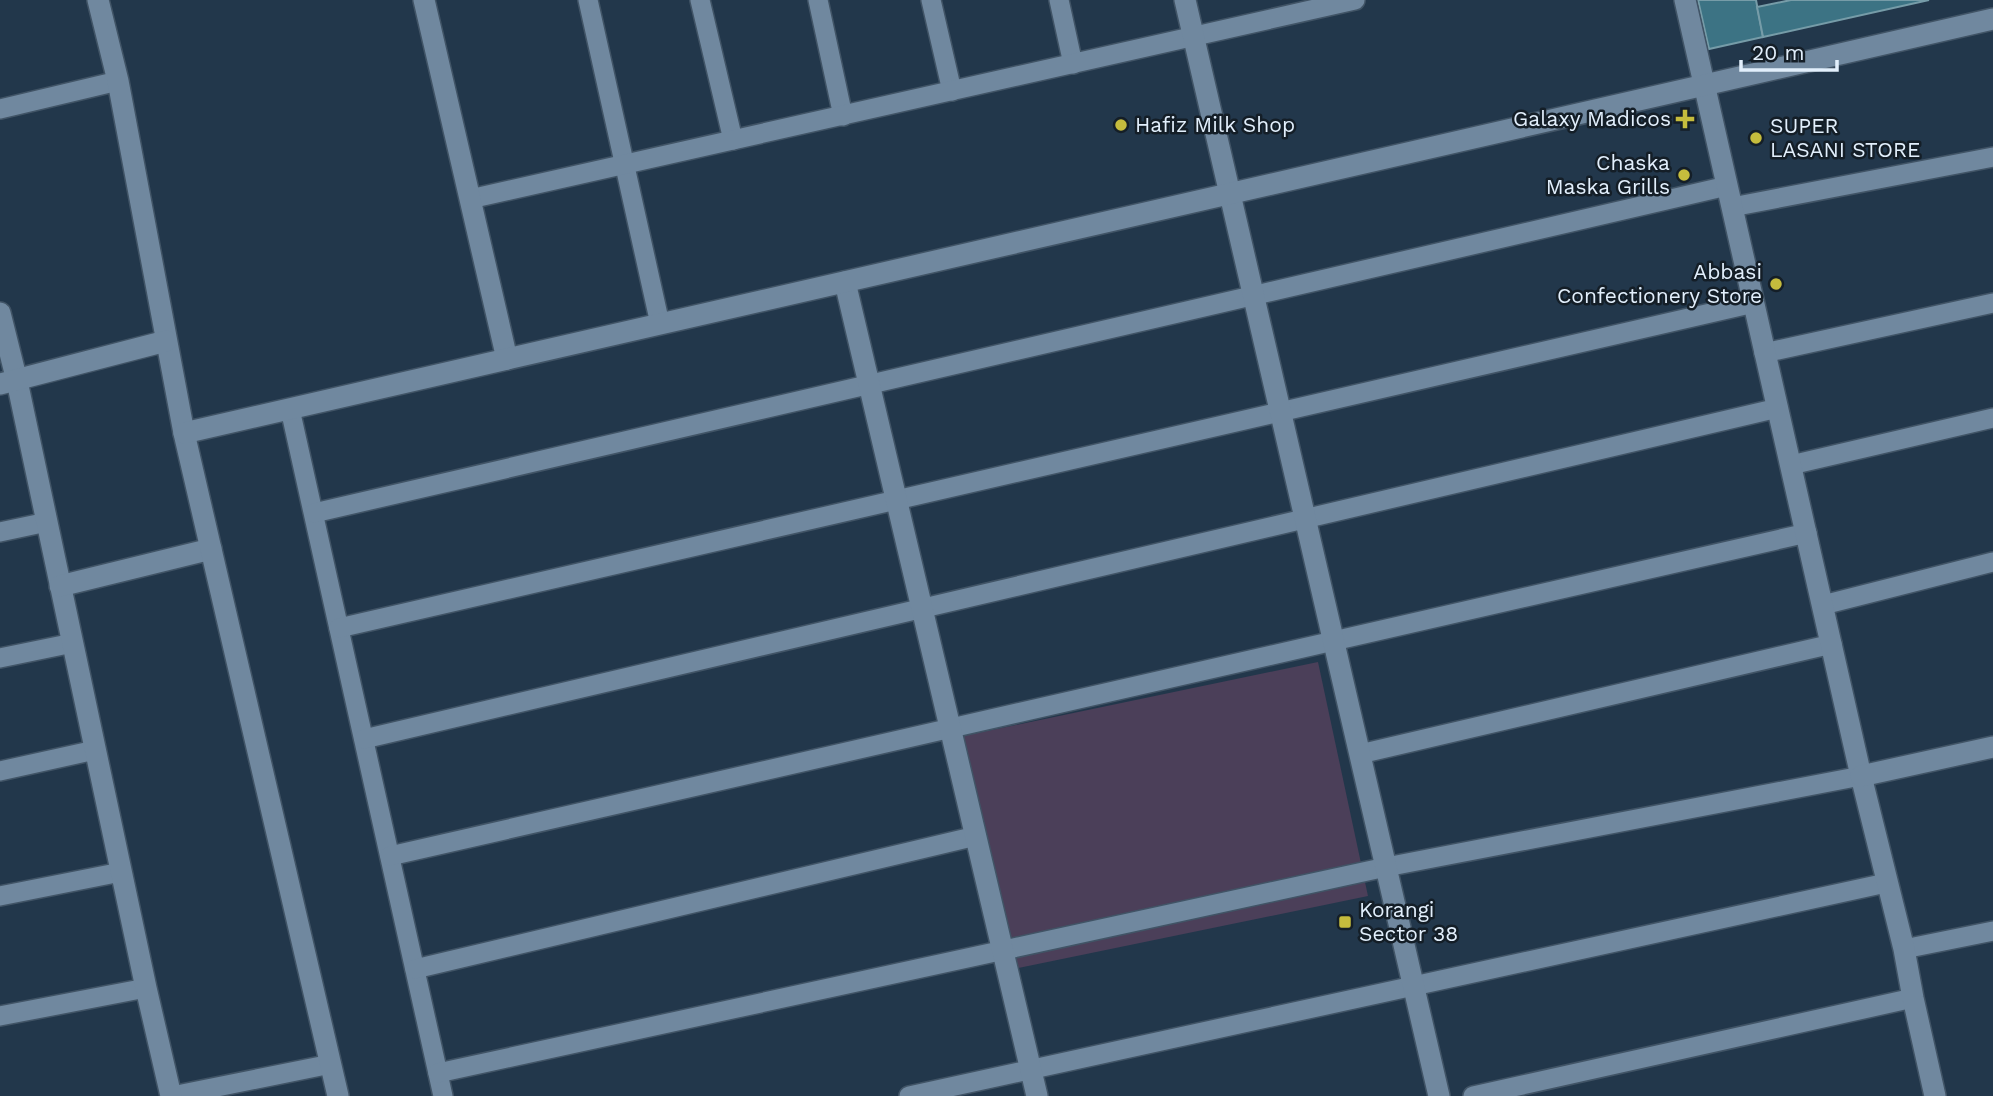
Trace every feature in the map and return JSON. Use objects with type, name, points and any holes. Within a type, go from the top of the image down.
[{"type":"street","points":[[98,0],[118,81],[184,433],[338,1096]]},
{"type":"street","points":[[424,0],[507,359]]},
{"type":"street","points":[[1185,0],[1439,1096]]},
{"type":"street","points":[[1685,0],[1861,776],[1886,883],[1905,949],[1913,999],[1935,1096]]},
{"type":"street","points":[[184,433],[1993,19]]},
{"type":"street","points":[[845,282],[1037,1096]]},
{"type":"street","points":[[0,313],[9,383],[47,522],[146,988],[172,1096]]},
{"type":"street","points":[[9,383],[166,341]]},
{"type":"street","points":[[60,586],[211,549]]},
{"type":"street","points":[[1861,776],[1993,747]]},
{"type":"lane","points":[[588,0],[660,324]]},
{"type":"lane","points":[[700,0],[733,140]]},
{"type":"lane","points":[[818,0],[843,116]]},
{"type":"lane","points":[[931,0],[952,91]]},
{"type":"lane","points":[[1059,0],[1073,64]]},
{"type":"lane","points":[[470,200],[1194,37],[1331,3],[1354,0]]},
{"type":"lane","points":[[0,109],[118,81]]},
{"type":"lane","points":[[1732,208],[1993,157]]},
{"type":"lane","points":[[314,513],[1727,186]]},
{"type":"lane","points":[[339,628],[1754,303]]},
{"type":"lane","points":[[1764,353],[1993,303]]},
{"type":"lane","points":[[364,739],[1778,408]]},
{"type":"lane","points":[[290,409],[443,1096]]},
{"type":"lane","points":[[1791,465],[1993,418]]},
{"type":"lane","points":[[0,532],[47,522]]},
{"type":"lane","points":[[390,856],[1807,533]]},
{"type":"lane","points":[[1823,605],[1993,562]]},
{"type":"lane","points":[[0,657],[73,643]]},
{"type":"lane","points":[[1360,754],[1832,644]]},
{"type":"lane","points":[[0,771],[96,750]]},
{"type":"lane","points":[[438,1073],[1386,867],[1861,776]]},
{"type":"lane","points":[[415,969],[976,836]]},
{"type":"lane","points":[[0,896],[121,872]]},
{"type":"lane","points":[[909,1096],[1886,883]]},
{"type":"lane","points":[[1905,949],[1993,931]]},
{"type":"lane","points":[[0,1016],[146,988]]},
{"type":"lane","points":[[1473,1096],[1913,999]]},
{"type":"lane","points":[[172,1096],[331,1064]]},
{"type":"shaded area","points":[[1318,662],[1368,896],[999,972],[949,739]]},
{"type":"building","points":[[1698,0],[1756,0],[1763,37],[1709,49]]},
{"type":"building","points":[[1791,0],[1929,0],[1763,37],[1757,7]]},
{"type":"place","name":"Galaxy Madicos","points":[[1685,119]]},
{"type":"place","name":"Hafiz Milk Shop","points":[[1121,125]]},
{"type":"place","name":"SUPER LASANI STORE","points":[[1756,138]]},
{"type":"place","name":"Chaska Maska Grills","points":[[1684,175]]},
{"type":"place","name":"Abbasi Confectionery Store","points":[[1776,284]]},
{"type":"place","name":"Korangi Sector 38","points":[[1345,922]]}]
